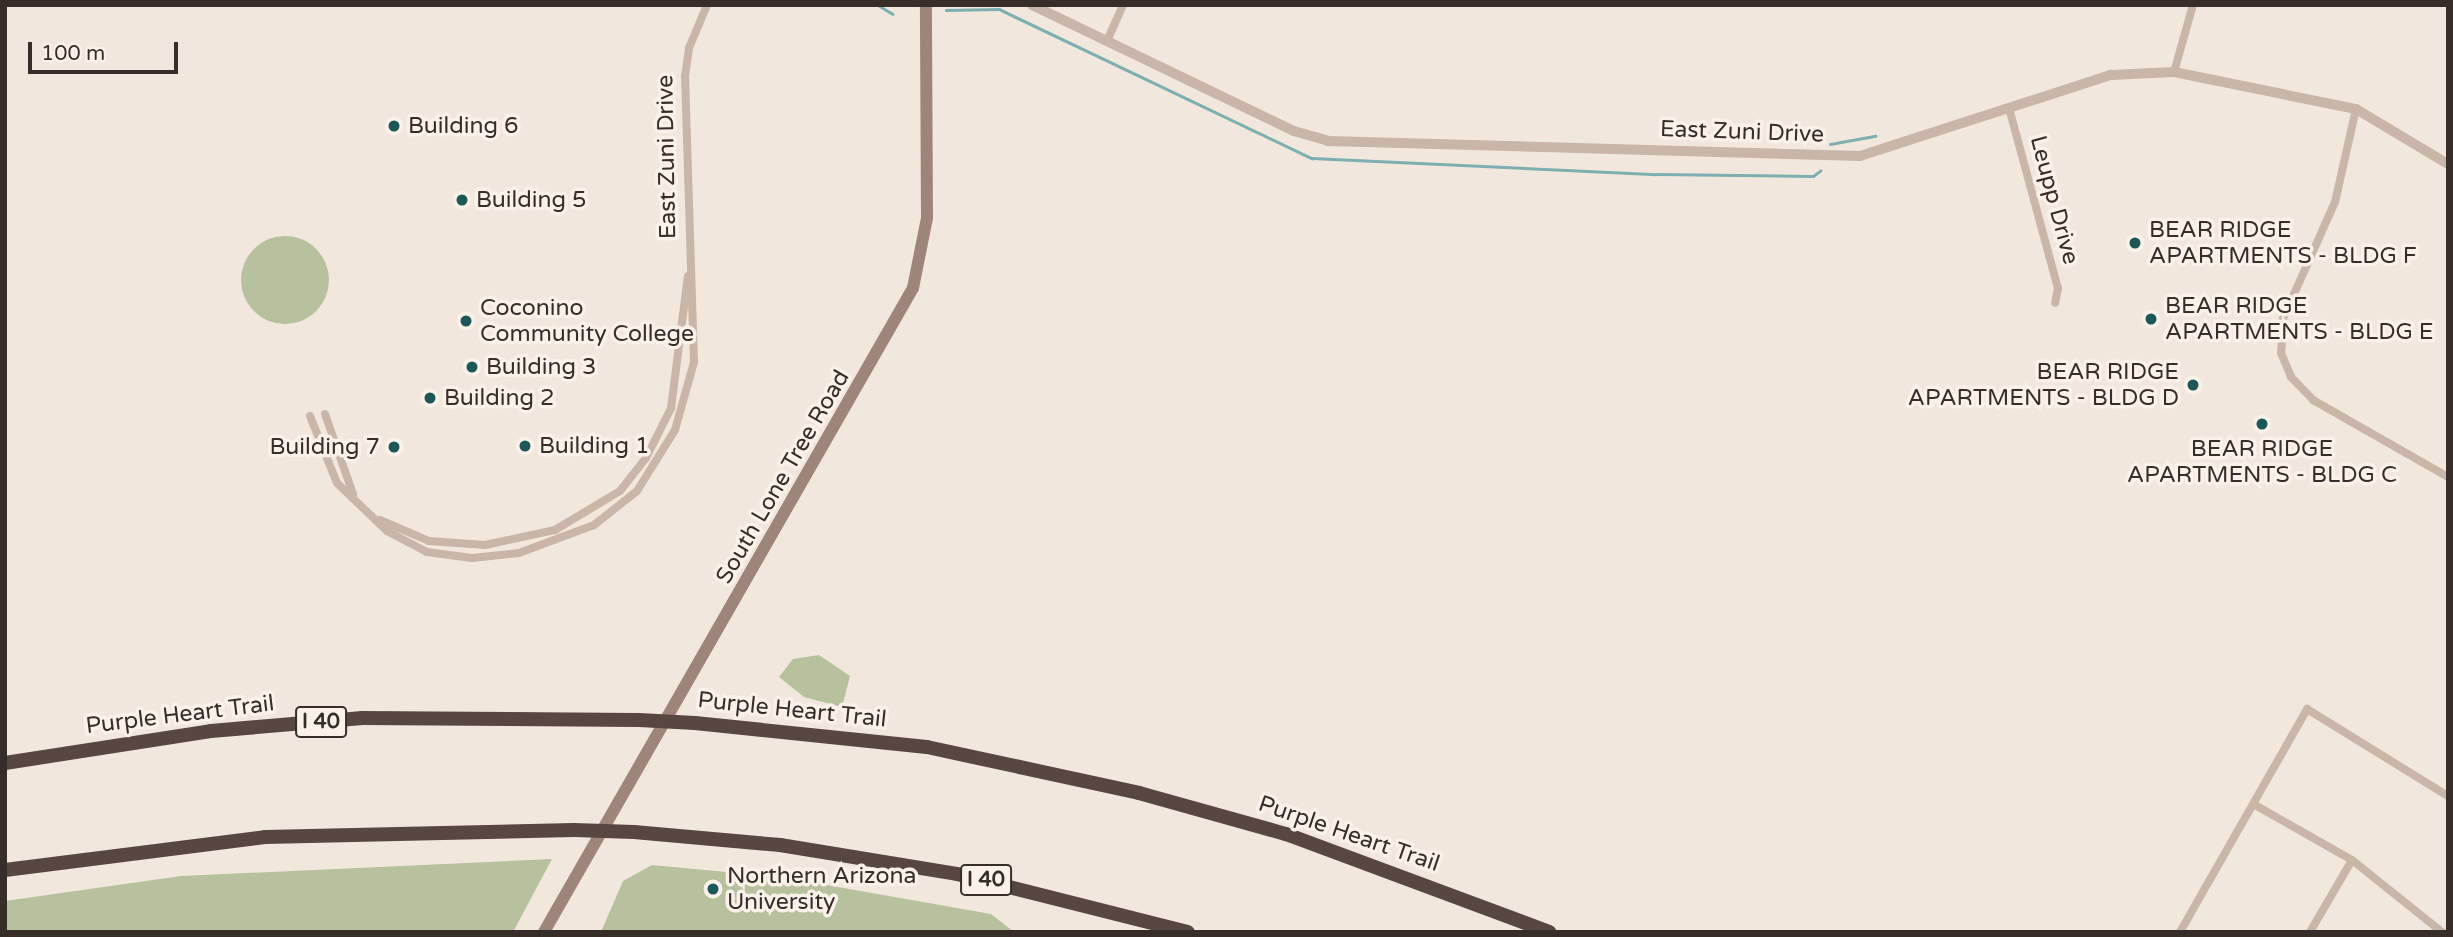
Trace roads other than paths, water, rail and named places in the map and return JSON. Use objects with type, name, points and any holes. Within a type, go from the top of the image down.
[{"type":"highway","name":"Purple Heart Trail","points":[[5,763],[211,731],[362,718],[639,720],[695,723],[927,747],[1139,793],[1286,834],[1549,932]]},
{"type":"highway","name":"I 40","points":[[5,870],[265,837],[574,830],[634,832],[780,845],[957,874],[1188,932]]},
{"type":"main road","name":"South Lone Tree Road","points":[[544,932],[913,288],[927,218],[926,5]]},
{"type":"street","name":"East Zuni Drive","points":[[310,416],[326,463],[380,520],[387,531],[427,552],[495,557],[573,535],[621,506],[656,465],[682,413],[695,332],[689,270],[685,77],[707,5]]},
{"type":"street","name":"East Zuni Drive","points":[[1032,5],[1328,141],[1860,156],[2110,75],[2174,72],[2356,109],[2448,164]]},
{"type":"street","points":[[1107,41],[1123,5]]},
{"type":"street","points":[[2174,72],[2193,5]]},
{"type":"street","name":"Leupp Drive","points":[[2009,108],[2058,288],[2055,303]]},
{"type":"street","points":[[2356,109],[2335,202],[2283,319],[2281,353],[2291,377],[2313,400],[2448,476]]},
{"type":"street","name":"East Zuni Drive","points":[[380,520],[429,541],[485,545],[555,530],[620,491],[671,408],[689,270]]},
{"type":"street","name":"East Zuni Drive","points":[[325,414],[353,494]]},
{"type":"street","points":[[2180,932],[2255,805],[2307,709],[2448,796]]},
{"type":"street","points":[[2255,805],[2352,860],[2442,932]]},
{"type":"street","points":[[2310,932],[2352,860]]},
{"type":"waterway","points":[[878,5],[893,14]]},
{"type":"waterway","points":[[946,10],[999,9],[1312,158],[1656,174],[1813,176],[1820,171]]},
{"type":"waterway","points":[[1830,144],[1875,136]]},
{"type":"place","name":"Building 6","points":[[394,126]]},
{"type":"place","name":"Building 5","points":[[462,200]]},
{"type":"place","name":"BEAR RIDGE APARTMENTS - BLDG F","points":[[2135,243]]},
{"type":"place","name":"BEAR RIDGE APARTMENTS - BLDG E","points":[[2151,319]]},
{"type":"place","name":"Coconino Community College","points":[[466,321]]},
{"type":"place","name":"Building 3","points":[[472,367]]},
{"type":"place","name":"BEAR RIDGE APARTMENTS - BLDG D","points":[[2193,385]]},
{"type":"place","name":"Building 2","points":[[430,398]]},
{"type":"place","name":"BEAR RIDGE APARTMENTS - BLDG C","points":[[2262,424]]},
{"type":"place","name":"Building 1","points":[[525,446]]},
{"type":"place","name":"Building 7","points":[[394,447]]},
{"type":"place","name":"Northern Arizona University","points":[[713,889]]}]
